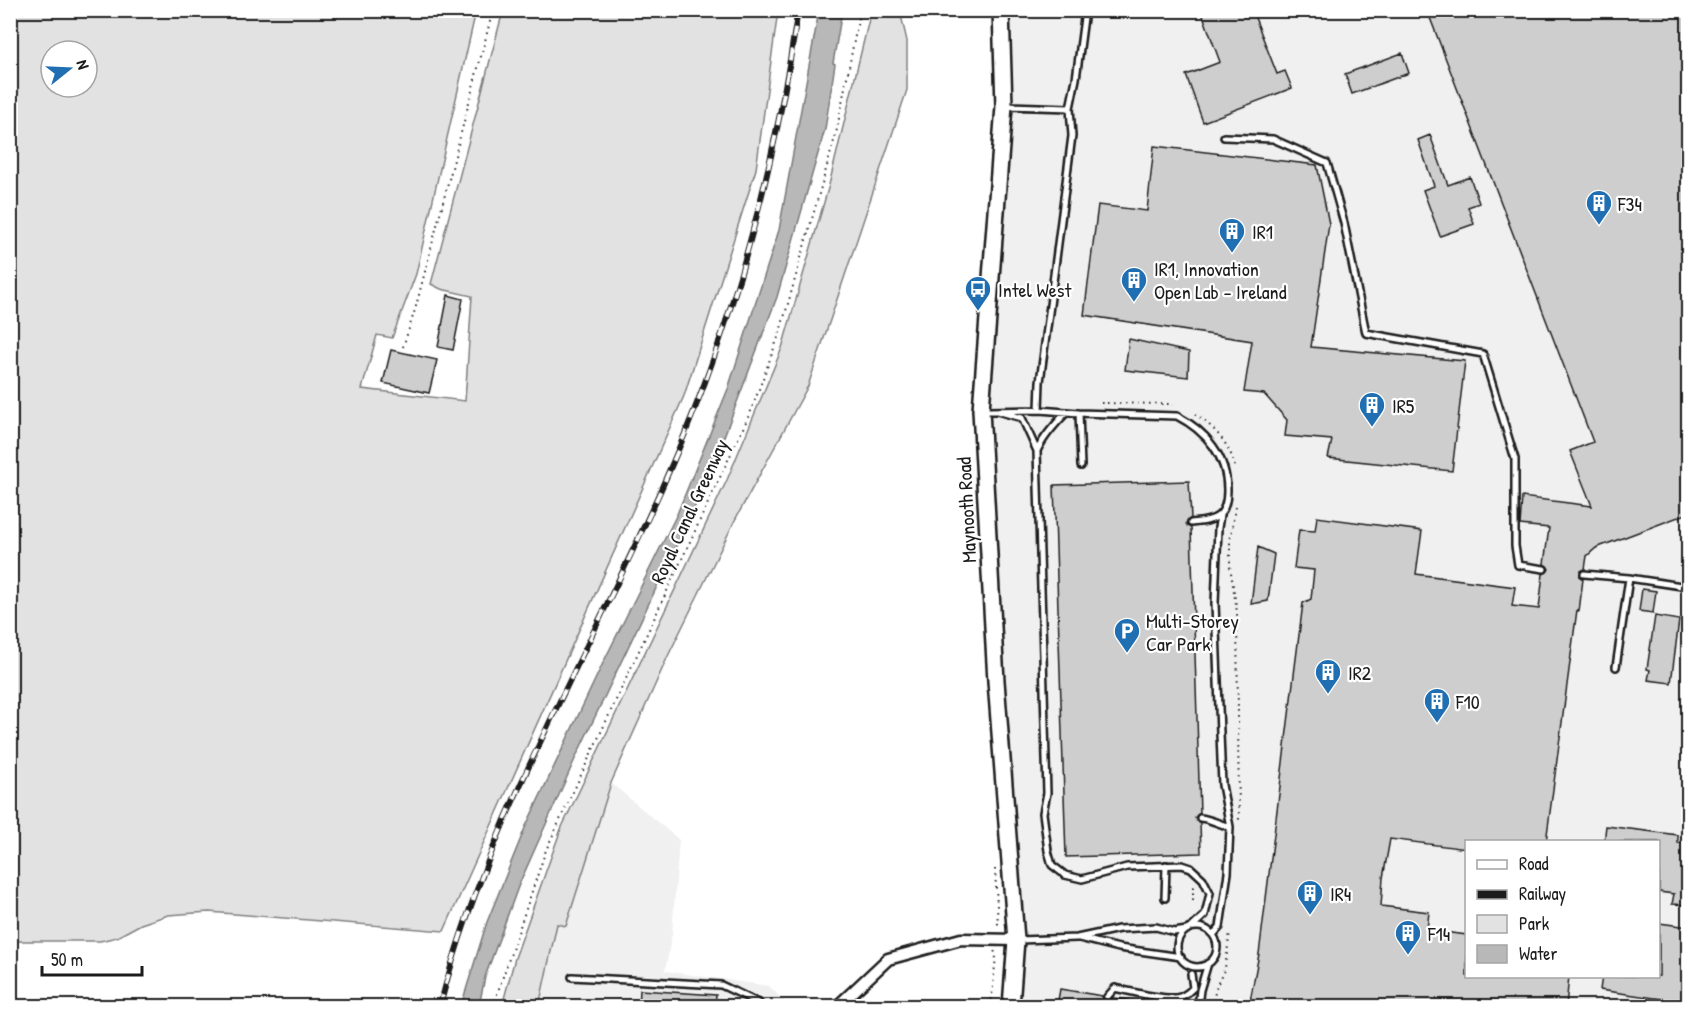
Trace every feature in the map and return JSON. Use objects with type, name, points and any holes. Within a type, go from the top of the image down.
[{"type":"main road","name":"Maynooth Road","points":[[1001,10],[1004,106],[981,410],[996,681],[1016,940],[1011,1006]]},
{"type":"street","points":[[838,1006],[888,959],[962,939],[1016,940]]},
{"type":"lane","points":[[1039,410],[1040,382],[1072,136],[1070,108],[1085,10]]},
{"type":"lane","points":[[1004,106],[1070,108]]},
{"type":"lane","points":[[1224,137],[1273,140],[1326,163],[1344,223],[1366,333],[1483,354],[1515,459],[1515,546],[1518,565],[1544,569]]},
{"type":"lane","points":[[989,411],[1039,410],[1177,416],[1191,423],[1212,443],[1220,455],[1227,483],[1227,502],[1220,515],[1218,528],[1215,603],[1222,785],[1230,827],[1228,873],[1220,927],[1213,935]]},
{"type":"lane","points":[[997,411],[1022,418],[1037,451],[1047,794],[1043,813],[1052,865],[1065,875],[1082,879],[1127,867],[1166,865],[1191,868],[1203,879],[1210,893],[1205,915],[1182,934],[1178,945],[1183,960],[1200,990]]},
{"type":"lane","points":[[1037,451],[1054,424],[1067,412]]},
{"type":"lane","points":[[1079,413],[1081,466]]},
{"type":"lane","points":[[1191,524],[1207,521],[1220,515]]},
{"type":"lane","points":[[1584,574],[1689,587]]},
{"type":"lane","points":[[1616,667],[1629,578]]},
{"type":"lane","points":[[1200,818],[1211,819],[1230,827]]},
{"type":"lane","points":[[1165,898],[1166,865]]},
{"type":"lane","points":[[1016,940],[1077,938],[1119,929],[1156,927],[1174,932],[1204,928],[1213,935],[1217,947],[1213,959],[1197,966],[1183,960],[1077,938]]},
{"type":"lane","points":[[1198,1006],[1208,963]]},
{"type":"lane","points":[[1107,997],[1115,988],[1176,1001],[1193,988],[1191,974]]},
{"type":"lane","points":[[572,977],[721,985],[761,1006]]},
{"type":"path","points":[[403,347],[415,310],[493,10]]},
{"type":"path","name":"Royal Canal Greenway","points":[[493,1006],[546,850],[751,411],[780,332],[836,134],[860,10]]},
{"type":"shaded area","points":[[999,11],[1688,11],[1688,1006],[1017,1006],[976,410],[1003,95]]},
{"type":"shaded area","points":[[611,783],[679,840],[672,934],[665,971],[769,986],[789,1006],[539,1006],[557,924],[566,926]]},
{"type":"green space","points":[[11,10],[476,11],[416,274],[392,338],[377,335],[362,389],[465,401],[472,296],[441,289],[431,284],[503,11],[778,11],[756,169],[684,396],[444,931],[209,912],[168,915],[141,924],[117,937],[100,941],[11,941]]},
{"type":"green space","points":[[871,11],[900,11],[907,41],[907,90],[808,386],[735,520],[668,656],[611,783],[566,926],[557,924],[539,1006],[502,1006],[515,958],[561,829],[727,480],[782,348],[829,185]]},
{"type":"water","points":[[819,11],[842,11],[833,63],[835,64],[825,129],[777,297],[707,481],[575,759],[518,887],[485,977],[479,1006],[461,1006],[487,922],[525,828],[677,514],[728,389],[779,230]]},
{"type":"building","points":[[1201,10],[1252,10],[1277,74],[1285,71],[1292,88],[1203,122],[1186,75],[1220,62]]},
{"type":"building","points":[[1427,10],[1689,10],[1689,513],[1596,548],[1587,556],[1585,569],[1580,572],[1580,577],[1583,579],[1579,611],[1577,610],[1546,840],[1465,840],[1465,849],[1390,839],[1381,906],[1429,912],[1427,930],[1465,935],[1465,978],[1569,978],[1566,1006],[1249,1006],[1259,954],[1303,603],[1311,599],[1314,570],[1294,568],[1299,530],[1315,531],[1317,517],[1422,531],[1416,574],[1515,587],[1512,606],[1539,609],[1543,574],[1549,569],[1544,564],[1549,528],[1520,525],[1522,497],[1592,506],[1570,451],[1593,442]]},
{"type":"building","points":[[1402,53],[1409,73],[1352,94],[1345,74]]},
{"type":"building","points":[[1430,135],[1448,185],[1470,177],[1479,203],[1468,207],[1474,224],[1440,236],[1423,190],[1434,186],[1418,140]]},
{"type":"building","points":[[1154,146],[1317,165],[1329,224],[1311,347],[1465,361],[1452,471],[1328,458],[1332,440],[1285,436],[1287,420],[1264,394],[1244,392],[1252,341],[1084,315],[1098,205],[1147,211]]},
{"type":"building","points":[[448,295],[463,299],[453,350],[438,347]]},
{"type":"building","points":[[1129,339],[1189,352],[1188,377],[1125,370]]},
{"type":"building","points":[[391,350],[437,360],[429,393],[383,383]]},
{"type":"building","name":"Multi-Storey Car Park","points":[[1189,481],[1191,518],[1186,523],[1191,528],[1200,813],[1195,818],[1200,823],[1201,853],[1066,857],[1054,485]]},
{"type":"building","points":[[1258,547],[1274,554],[1268,601],[1251,604]]},
{"type":"building","points":[[1642,589],[1656,591],[1653,613],[1639,611]]},
{"type":"building","points":[[1655,616],[1679,620],[1671,683],[1648,680],[1650,670],[1647,669]]},
{"type":"building","points":[[1606,826],[1678,835],[1678,843],[1689,844],[1689,905],[1672,904],[1674,894],[1660,892],[1660,840],[1604,840]]},
{"type":"building","points":[[1660,923],[1689,927],[1689,1003],[1600,990],[1602,978],[1660,978]]},
{"type":"building","points":[[1060,989],[1102,996],[1107,1002],[1113,998],[1128,1000],[1127,1006],[1057,1006]]},
{"type":"building","points":[[640,990],[716,995],[715,1006],[639,1006]]},
{"type":"railway","points":[[440,1006],[461,935],[486,866],[515,797],[643,530],[695,408],[715,353],[734,297],[765,183],[789,68],[798,10]]},
{"type":"place","name":"F34","points":[[1599,226]]},
{"type":"place","name":"IR1","points":[[1232,254]]},
{"type":"place","name":"IR1, Innovation Open Lab - Ireland","points":[[1134,303]]},
{"type":"place","name":"Intel West","points":[[978,312]]},
{"type":"place","name":"IR5","points":[[1372,428]]},
{"type":"place","name":"Multi-Storey Car Park","points":[[1127,654]]},
{"type":"place","name":"IR2","points":[[1328,695]]},
{"type":"place","name":"F10","points":[[1437,724]]},
{"type":"place","name":"IR4","points":[[1310,916]]},
{"type":"place","name":"F14","points":[[1408,956]]}]
